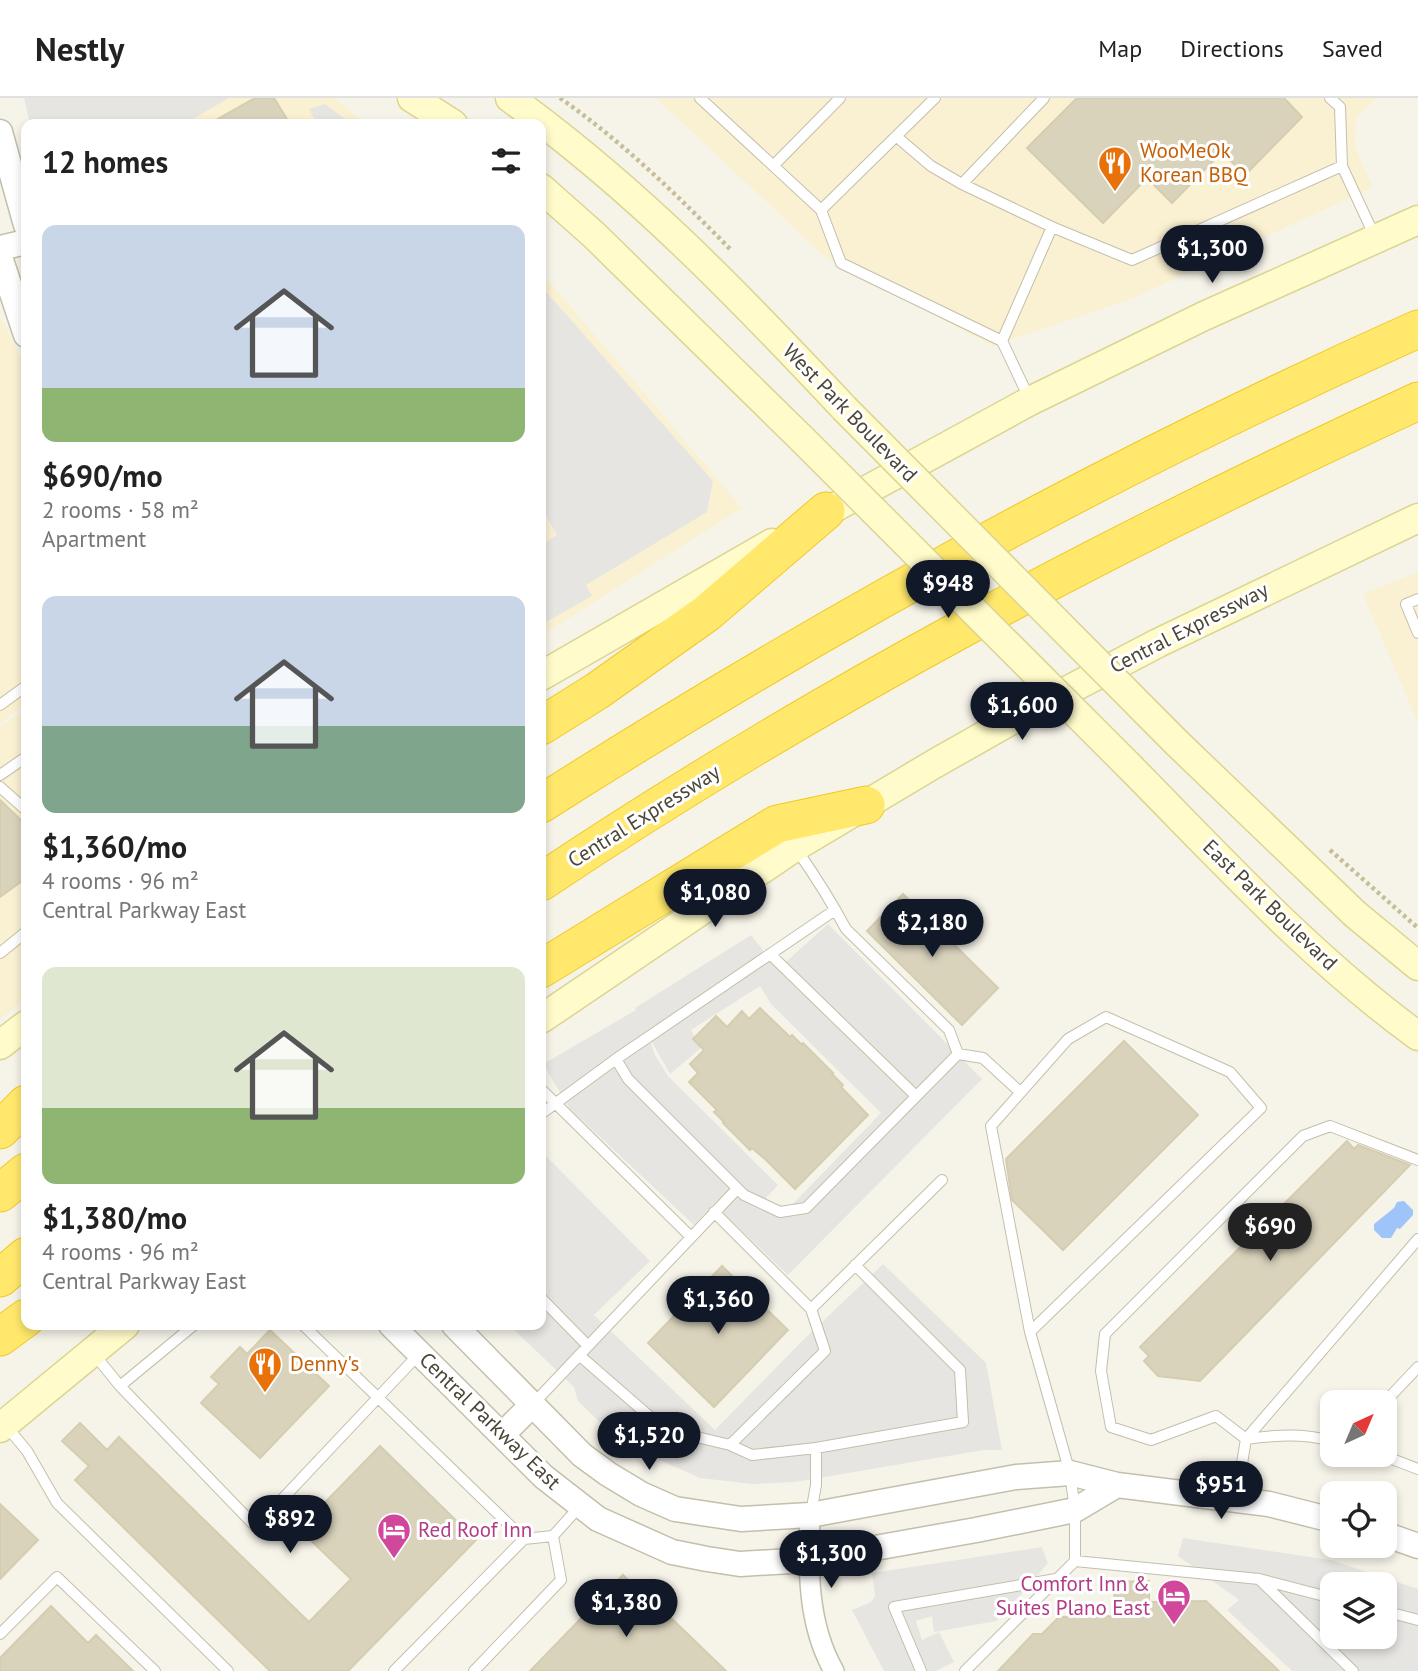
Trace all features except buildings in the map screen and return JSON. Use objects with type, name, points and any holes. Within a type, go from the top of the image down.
[{"type":"highway","points":[[546,800],[745,677],[952,559],[1228,417],[1418,329]]},
{"type":"highway","name":"Central Expressway","points":[[546,879],[797,720],[946,637],[1132,539],[1418,401]]},
{"type":"highway","points":[[546,723],[597,691],[708,613],[826,511]]},
{"type":"highway","points":[[546,966],[777,824],[866,805]]},
{"type":"highway","points":[[0,1130],[21,1109]]},
{"type":"highway","points":[[0,1193],[21,1176]]},
{"type":"highway","points":[[0,1278],[21,1260]]},
{"type":"highway","points":[[0,1337],[21,1322]]},
{"type":"main road","points":[[412,98],[445,119]]},
{"type":"main road","name":"West Park Boulevard","points":[[510,98],[539,119]]},
{"type":"main road","name":"West Park Boulevard","points":[[546,124],[637,199],[736,293],[844,408],[1177,743],[1354,915],[1418,966]]},
{"type":"main road","name":"East Park Boulevard","points":[[546,192],[594,235],[802,439],[1315,950],[1418,1036]]},
{"type":"main road","points":[[546,673],[826,511],[1030,401],[1204,316],[1418,220]]},
{"type":"main road","name":"Central Expressway","points":[[546,1016],[795,847],[1017,717],[1158,643],[1418,518]]},
{"type":"main road","points":[[0,1045],[21,1029]]},
{"type":"main road","points":[[2,1426],[118,1330]]},
{"type":"street","points":[[0,132],[21,208]]},
{"type":"street","points":[[0,248],[21,243]]},
{"type":"street","points":[[0,257],[21,320]]},
{"type":"street","name":"Central Parkway East","points":[[396,1330],[544,1477],[598,1519],[672,1552],[740,1564],[808,1560],[1075,1510],[1117,1485]]},
{"type":"street","name":"Central Parkway East","points":[[459,1330],[582,1455],[641,1494],[675,1509],[741,1519],[810,1515],[1016,1477],[1070,1473],[1117,1485],[1269,1504],[1320,1517]]},
{"type":"street","points":[[502,1435],[533,1405]]},
{"type":"street","points":[[581,1506],[604,1472]]},
{"type":"street","points":[[810,1515],[808,1560],[813,1616],[826,1658],[834,1671]]},
{"type":"street","points":[[1397,1539],[1418,1546]]},
{"type":"lane","points":[[700,98],[821,210],[841,263],[1002,341],[1030,401]]},
{"type":"lane","points":[[774,165],[839,98]]},
{"type":"lane","points":[[821,210],[935,98]]},
{"type":"lane","points":[[962,184],[1044,98]]},
{"type":"lane","points":[[1330,98],[1340,107],[1342,166],[1375,237]]},
{"type":"lane","points":[[897,136],[932,166],[962,184],[1052,228],[1132,260],[1342,166]]},
{"type":"lane","points":[[1002,341],[1052,228]]},
{"type":"lane","points":[[1418,599],[1406,604],[1418,633]]},
{"type":"lane","points":[[0,705],[21,690]]},
{"type":"lane","points":[[0,775],[21,760]]},
{"type":"lane","points":[[0,787],[21,806]]},
{"type":"lane","points":[[795,847],[846,929],[949,1030],[958,1054]]},
{"type":"lane","points":[[546,1110],[616,1059],[835,910]]},
{"type":"lane","points":[[0,953],[21,936]]},
{"type":"lane","points":[[770,954],[916,1096]]},
{"type":"lane","points":[[965,1671],[1075,1561],[1075,1510],[1070,1473],[1030,1332],[991,1126],[1068,1039],[1106,1017],[1230,1072],[1261,1108],[1030,1332]]},
{"type":"lane","points":[[958,1054],[983,1058],[1020,1092]]},
{"type":"lane","points":[[616,1059],[628,1079],[744,1195],[779,1212],[806,1208],[958,1054]]},
{"type":"lane","points":[[546,1094],[691,1237]]},
{"type":"lane","points":[[1320,1438],[1310,1435],[1276,1435],[1246,1439],[1216,1416],[1151,1440],[1111,1426],[1101,1371],[1105,1334],[1303,1136],[1330,1126],[1418,1160]]},
{"type":"lane","points":[[811,1309],[942,1180]]},
{"type":"lane","points":[[533,1405],[737,1188]]},
{"type":"lane","points":[[714,1212],[811,1309],[825,1351],[730,1445]]},
{"type":"lane","points":[[1236,1500],[1246,1439],[1418,1239]]},
{"type":"lane","points":[[579,1355],[664,1429],[730,1445],[752,1455],[816,1448],[962,1422],[960,1370],[855,1265]]},
{"type":"lane","points":[[546,1303],[588,1346]]},
{"type":"lane","points":[[120,1386],[188,1330]]},
{"type":"lane","points":[[308,1330],[524,1539]]},
{"type":"lane","points":[[91,1351],[120,1386],[256,1527],[419,1353]]},
{"type":"lane","points":[[1396,1390],[1418,1367]]},
{"type":"lane","points":[[2,1426],[27,1451],[57,1503],[228,1671]]},
{"type":"lane","points":[[810,1515],[816,1485],[816,1448]]},
{"type":"lane","points":[[1397,1461],[1418,1469]]},
{"type":"lane","points":[[394,1671],[524,1539],[553,1536],[581,1506]]},
{"type":"lane","points":[[474,1671],[561,1580],[553,1536]]},
{"type":"lane","points":[[1075,1561],[1259,1579],[1320,1595]]},
{"type":"lane","points":[[0,1634],[57,1577],[155,1671]]},
{"type":"lane","points":[[921,1671],[894,1607],[1057,1578]]},
{"type":"lane","points":[[1259,1579],[1353,1671]]},
{"type":"lane","points":[[1397,1614],[1418,1620]]},
{"type":"shaded area","points":[[24,98],[229,98],[193,119],[29,119]]},
{"type":"shaded area","points":[[25,98],[335,98],[360,119],[31,119]]},
{"type":"shaded area","points":[[656,98],[1377,98],[1356,117],[1355,147],[1373,187],[1131,299],[992,346],[825,257]]},
{"type":"shaded area","points":[[325,104],[345,119],[314,119],[309,109]]},
{"type":"shaded area","points":[[546,278],[742,508],[546,633]]},
{"type":"shaded area","points":[[546,292],[713,481],[707,512],[586,585],[592,596],[546,622],[546,542],[557,535],[546,516]]},
{"type":"shaded area","points":[[0,317],[21,358],[21,708],[0,723]]},
{"type":"shaded area","points":[[1418,572],[1418,723],[1363,594]]},
{"type":"shaded area","points":[[21,712],[21,1003],[0,1019],[0,727]]},
{"type":"shaded area","points":[[828,924],[982,1079],[788,1275],[714,1204],[694,1225],[570,1109],[546,1069],[546,1062],[636,1010],[635,1008],[751,935],[778,969]],"holes":[[[760,986],[771,1004],[881,1113],[782,1215],[765,1199],[778,1185],[668,1076],[655,1055],[648,1035],[670,1074],[701,1048],[691,1030]]]},
{"type":"shaded area","points":[[546,1156],[650,1261],[594,1315],[715,1430],[802,1341],[883,1264],[986,1363],[1002,1450],[984,1450],[795,1482],[752,1484],[700,1478],[621,1443],[578,1401],[574,1387],[514,1330],[546,1330]]},
{"type":"shaded area","points":[[1183,1538],[1331,1560],[1367,1572],[1320,1572],[1320,1649],[1397,1649],[1397,1582],[1418,1589],[1418,1671],[1292,1671],[1227,1610],[1239,1600],[1178,1556]]},
{"type":"shaded area","points":[[1042,1547],[1048,1563],[1010,1607],[998,1606],[997,1621],[934,1632],[932,1616],[916,1621],[922,1640],[939,1632],[954,1662],[936,1671],[884,1671],[852,1610],[871,1602],[875,1596],[872,1573]]},
{"type":"water","points":[[1404,1201],[1413,1210],[1413,1215],[1400,1229],[1397,1228],[1391,1238],[1382,1238],[1374,1230],[1374,1224],[1394,1208],[1397,1202]]},
{"type":"place","name":"WooMeOk Korean BBQ","points":[[1115,193]]},
{"type":"place","name":"Denny's","points":[[265,1394]]},
{"type":"place","name":"Red Roof Inn","points":[[394,1560]]},
{"type":"place","name":"Comfort Inn & Suites Plano East","points":[[1174,1626]]}]
